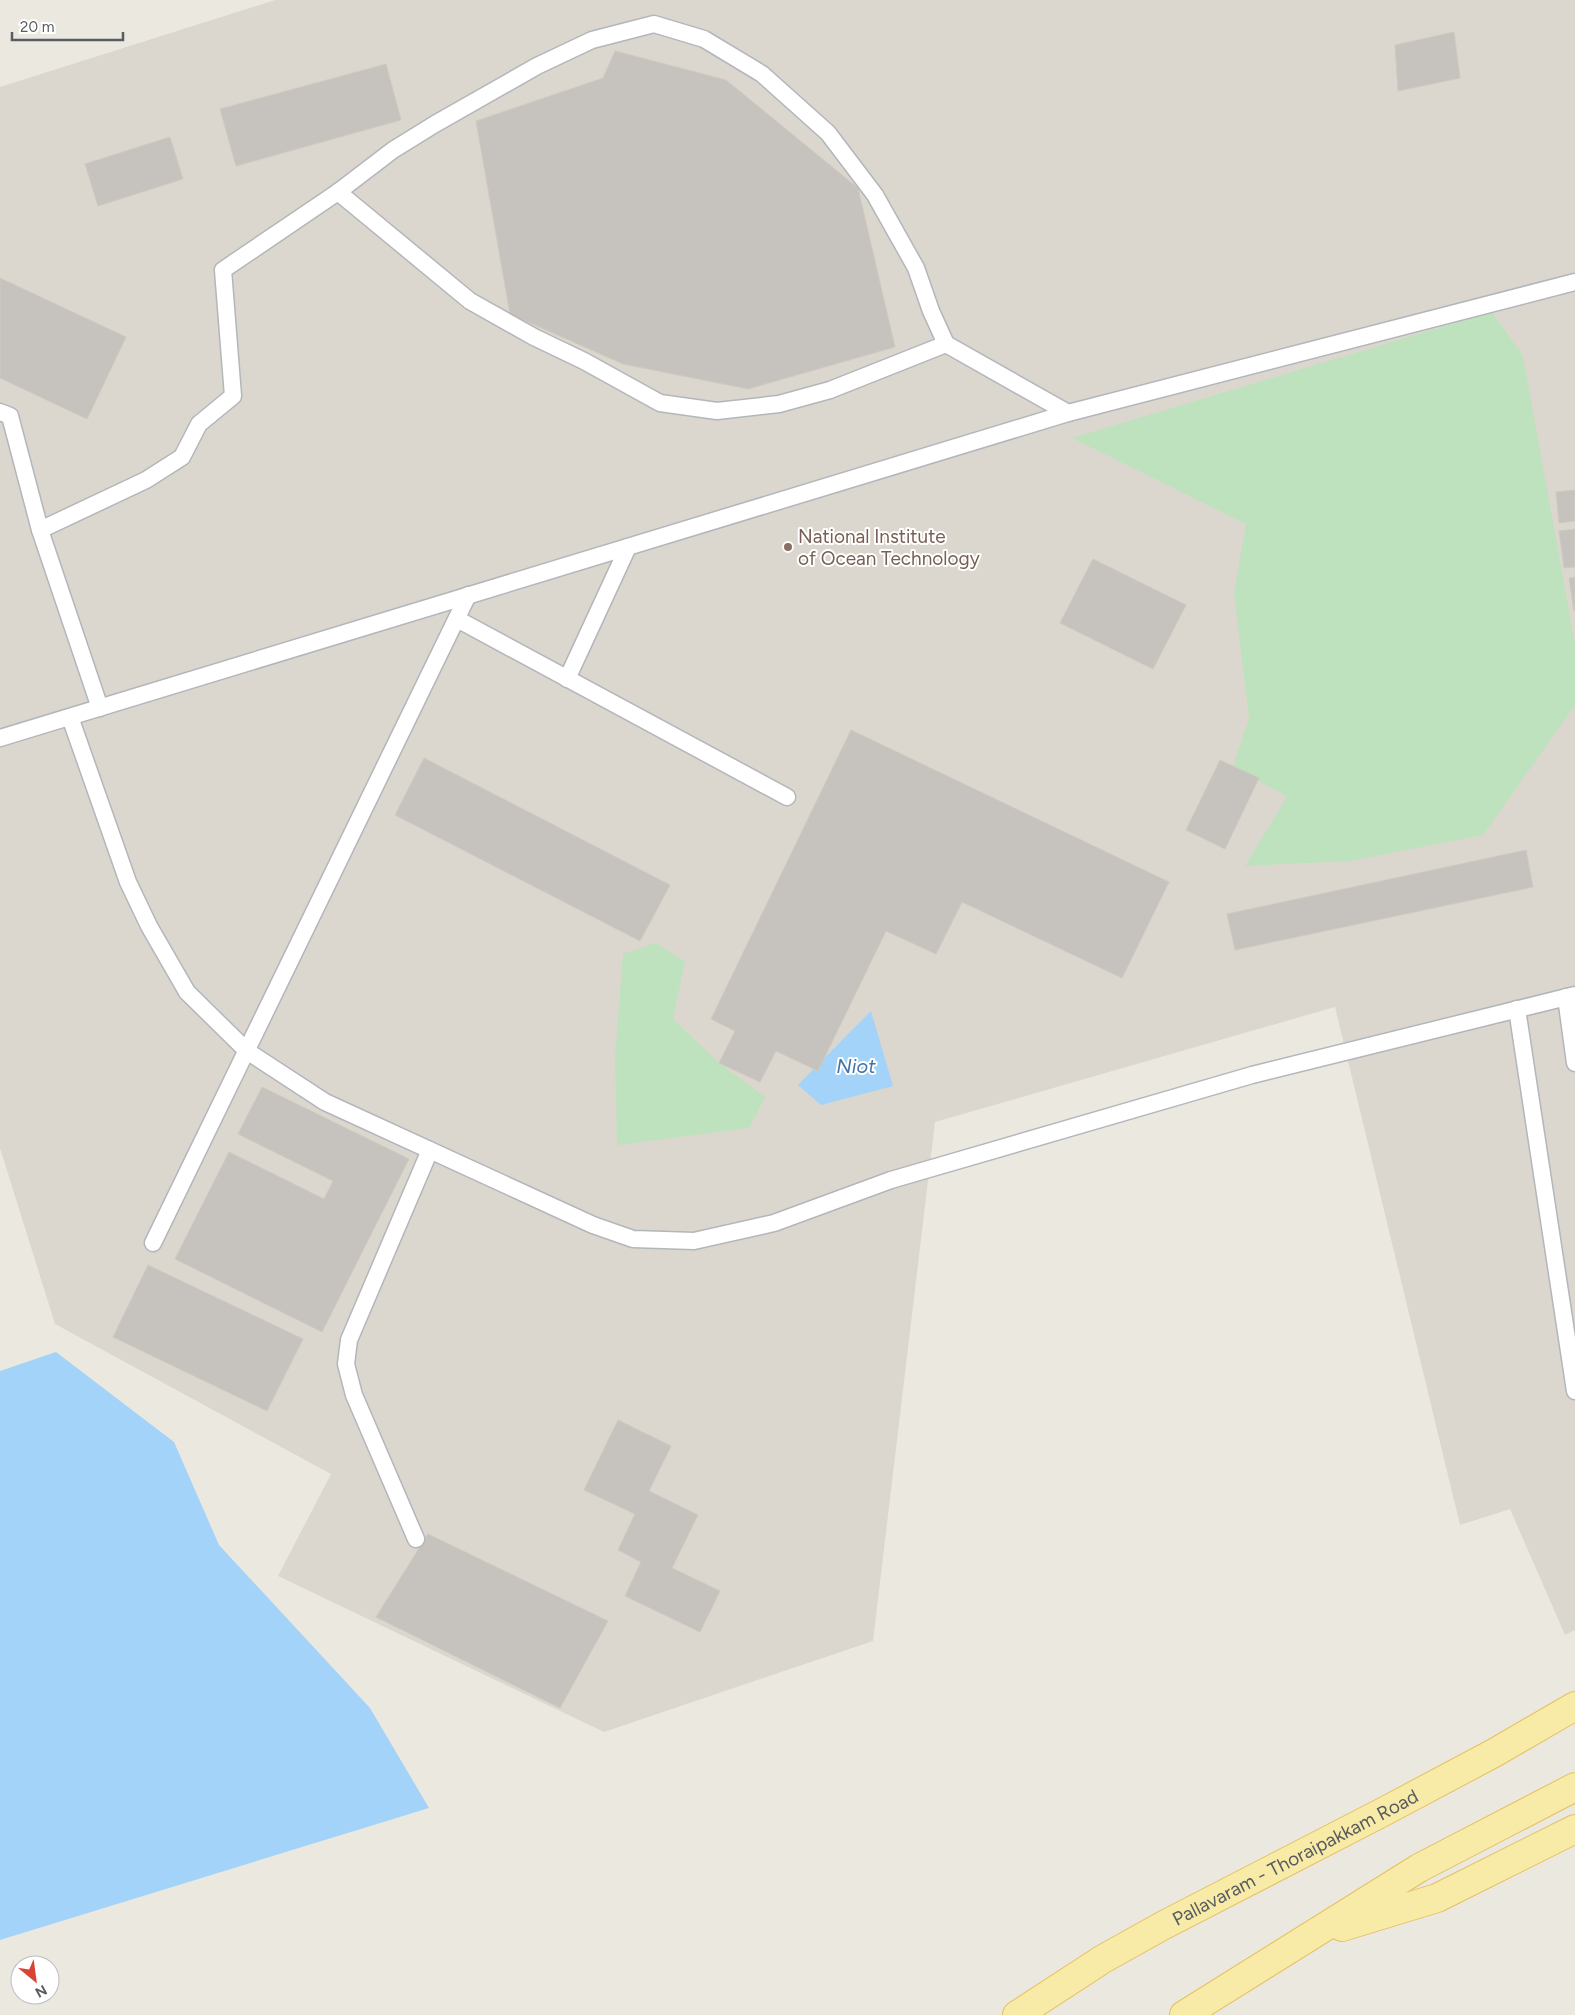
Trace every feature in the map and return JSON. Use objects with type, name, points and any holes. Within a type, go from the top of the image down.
[{"type":"main road","name":"Pallavaram - Thoraipakkam Road","points":[[1017,2015],[1103,1959],[1164,1925],[1494,1753],[1575,1706]]},
{"type":"main road","points":[[1184,2015],[1419,1868],[1575,1787]]},
{"type":"main road","points":[[1309,1938],[1437,1898],[1575,1829]]},
{"type":"lane","points":[[40,530],[146,480],[182,457],[199,424],[233,396],[223,270],[338,192],[393,150],[537,66],[592,40],[654,24],[704,39],[762,74],[828,133],[875,195],[916,268],[931,311],[946,344],[1068,413]]},
{"type":"lane","points":[[338,192],[470,301],[660,403],[717,411],[779,404],[830,390],[946,344]]},
{"type":"lane","points":[[0,738],[1068,413],[1575,282]]},
{"type":"lane","points":[[0,412],[10,416],[40,530],[100,708]]},
{"type":"lane","points":[[567,679],[628,546]]},
{"type":"lane","points":[[153,1244],[468,595]]},
{"type":"lane","points":[[457,619],[787,797]]},
{"type":"lane","points":[[70,717],[128,882],[149,926],[187,992],[247,1051],[325,1102],[592,1225],[633,1240],[694,1241],[774,1223],[891,1180],[1252,1075],[1570,996],[1575,1063]]},
{"type":"lane","points":[[1517,1009],[1575,1391]]},
{"type":"lane","points":[[416,1539],[354,1395],[346,1364],[349,1340],[430,1150]]},
{"type":"shaded area","name":"National Institute of Ocean Technology","points":[[275,0],[1575,0],[1575,1630],[1565,1635],[1510,1509],[1460,1525],[1335,1007],[935,1122],[873,1641],[604,1732],[278,1576],[331,1474],[55,1324],[0,1148],[0,87]]},
{"type":"green space","points":[[1492,312],[1523,356],[1575,644],[1575,705],[1483,835],[1350,861],[1245,866],[1287,797],[1233,766],[1249,719],[1234,593],[1246,524],[1072,438]]},
{"type":"green space","points":[[656,943],[685,962],[673,1019],[719,1063],[765,1097],[749,1128],[617,1145],[615,1058],[623,954]]},
{"type":"water","name":"Niot","points":[[871,1011],[893,1086],[821,1105],[798,1085]]},
{"type":"water","points":[[56,1352],[174,1442],[219,1545],[370,1708],[429,1808],[0,1940],[0,1371]]},
{"type":"building","points":[[1454,32],[1460,78],[1398,91],[1395,45]]},
{"type":"building","points":[[615,51],[726,80],[858,188],[895,347],[748,389],[623,364],[510,314],[476,121],[603,78]]},
{"type":"building","points":[[386,64],[401,120],[236,166],[220,109]]},
{"type":"building","points":[[170,137],[183,179],[98,206],[85,164]]},
{"type":"building","points":[[0,278],[126,337],[87,419],[0,378]]},
{"type":"building","points":[[1575,490],[1575,521],[1559,523],[1556,492]]},
{"type":"building","points":[[1575,529],[1575,567],[1564,568],[1559,531]]},
{"type":"building","points":[[1093,559],[1186,605],[1153,669],[1060,623]]},
{"type":"building","points":[[1575,577],[1575,611],[1574,611],[1569,578]]},
{"type":"building","points":[[851,730],[1169,882],[1122,978],[962,902],[936,954],[886,931],[818,1071],[776,1051],[760,1082],[719,1063],[735,1031],[711,1019]]},
{"type":"building","points":[[424,758],[670,885],[640,941],[395,815]]},
{"type":"building","points":[[1220,760],[1259,778],[1225,849],[1186,830]]},
{"type":"building","points":[[1526,850],[1533,887],[1235,950],[1227,914]]},
{"type":"building","points":[[262,1087],[409,1159],[322,1332],[175,1259],[229,1152],[324,1199],[333,1181],[238,1134]]},
{"type":"building","points":[[148,1265],[303,1339],[267,1411],[113,1337]]},
{"type":"building","points":[[618,1420],[671,1446],[649,1491],[698,1515],[672,1568],[720,1591],[700,1632],[625,1596],[641,1562],[618,1550],[635,1514],[584,1490]]},
{"type":"building","points":[[428,1534],[608,1621],[560,1708],[376,1617]]},
{"type":"place","name":"National Institute of Ocean Technology","points":[[788,547]]}]
